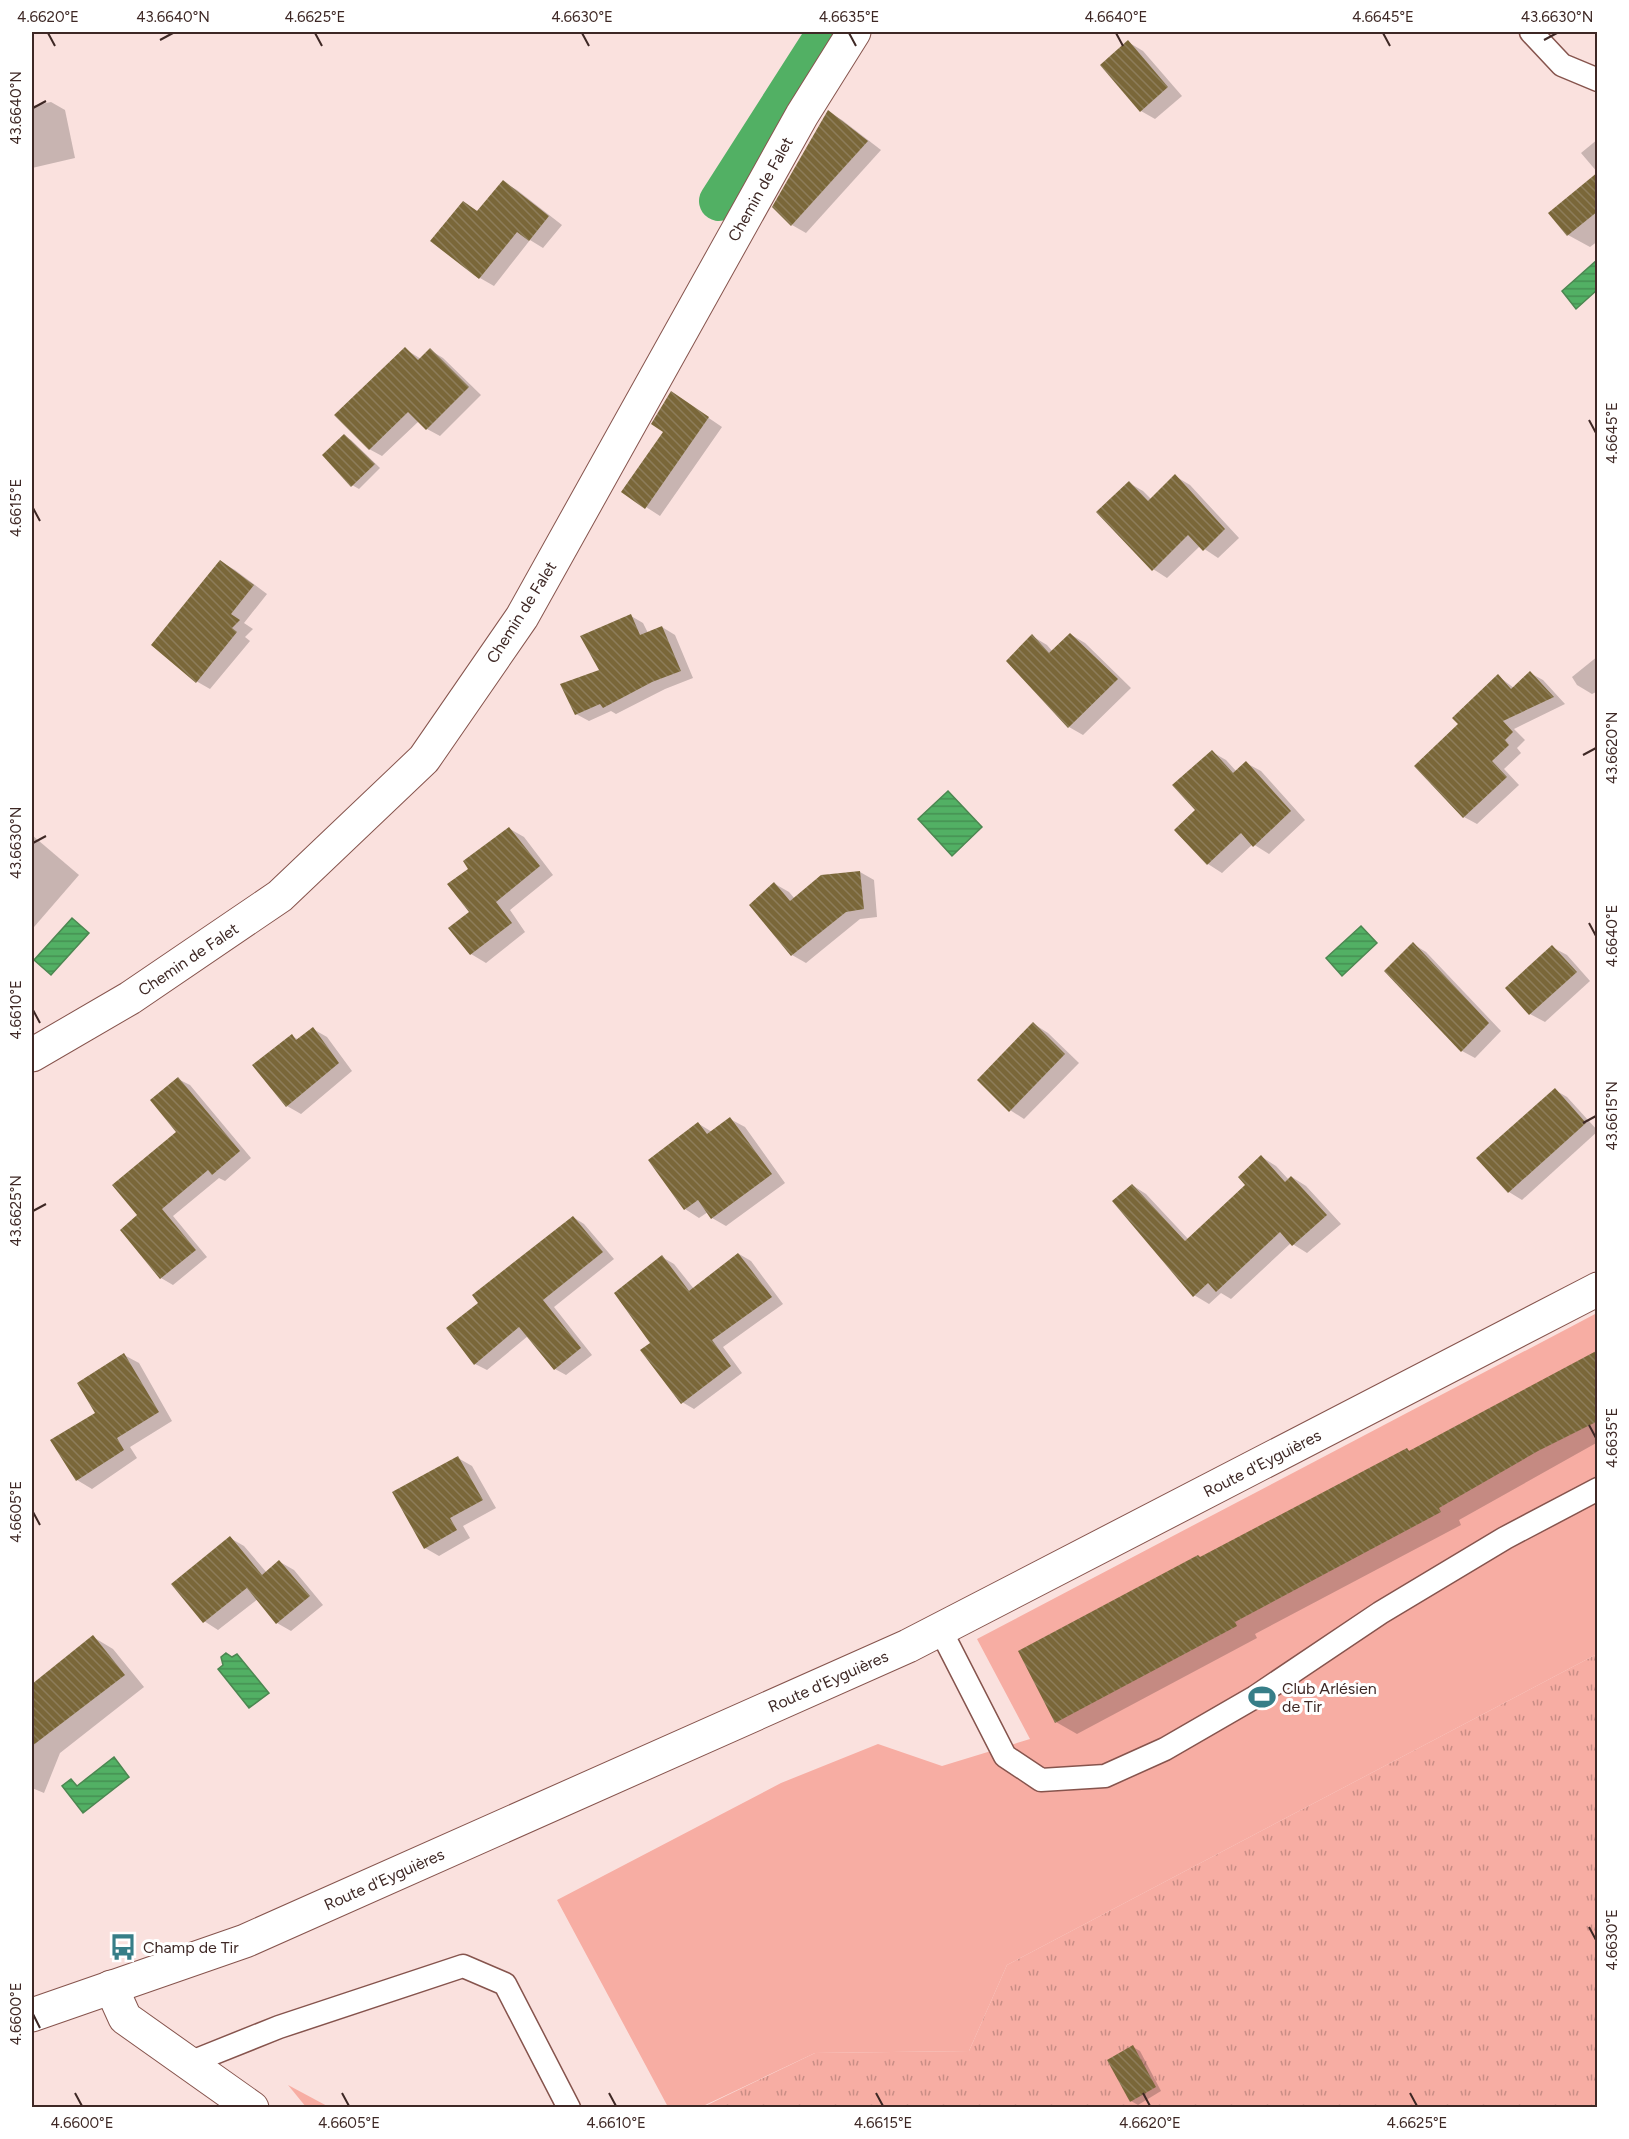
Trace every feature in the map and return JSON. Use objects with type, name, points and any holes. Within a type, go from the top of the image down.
[{"type":"main road","name":"Chemin de Falet","points":[[32,1055],[130,998],[280,896],[424,759],[522,617],[802,115],[854,32]]},
{"type":"main road","name":"Route d'Eyguières","points":[[32,2015],[244,1941],[908,1646],[1598,1289]]},
{"type":"main road","points":[[111,1987],[125,2018],[252,2108]]},
{"type":"lane","points":[[1531,32],[1562,65],[1598,80]]},
{"type":"lane","points":[[940,1629],[1005,1756],[1041,1780],[1106,1776],[1166,1749],[1245,1703],[1380,1612],[1505,1538],[1598,1489]]},
{"type":"lane","points":[[189,2063],[279,2027],[463,1966],[505,1984],[569,2108]]},
{"type":"green space","name":"Club Arlésien de Tir","points":[[1597,1313],[1597,1654],[1007,1965],[969,2051],[815,2053],[701,2107],[668,2107],[557,1900],[781,1783],[878,1744],[942,1766],[1030,1739],[977,1639]]},
{"type":"green space","points":[[1597,1654],[1597,2107],[701,2108],[815,2053],[969,2051],[1007,1965]]},
{"type":"green space","points":[[288,2085],[329,2107],[306,2107]]},
{"type":"shaded area","points":[[1597,260],[1597,290],[1576,309],[1562,291]]},
{"type":"shaded area","points":[[948,791],[982,827],[952,856],[918,819]]},
{"type":"shaded area","points":[[72,918],[89,933],[51,975],[34,960]]},
{"type":"shaded area","points":[[1361,926],[1377,943],[1342,976],[1326,958]]},
{"type":"shaded area","points":[[226,1653],[232,1657],[237,1654],[269,1693],[249,1708],[218,1669],[223,1665],[221,1657]]},
{"type":"shaded area","points":[[114,1757],[129,1777],[83,1813],[62,1786],[71,1779],[77,1786]]},
{"type":"building","points":[[1128,40],[1168,87],[1140,112],[1100,65]]},
{"type":"building","points":[[828,110],[868,141],[791,226],[772,207]]},
{"type":"building","points":[[1598,172],[1598,211],[1567,236],[1548,213]]},
{"type":"building","points":[[503,180],[549,216],[529,241],[517,232],[479,279],[430,241],[463,201],[477,211]]},
{"type":"building","points":[[405,347],[418,360],[430,348],[469,387],[426,430],[408,412],[369,450],[334,415]]},
{"type":"building","points":[[671,391],[709,417],[645,509],[621,492],[663,432],[651,424]]},
{"type":"building","points":[[344,434],[375,464],[351,487],[322,455]]},
{"type":"building","points":[[1175,474],[1225,529],[1203,551],[1188,535],[1152,571],[1096,512],[1129,481],[1148,501]]},
{"type":"building","points":[[220,560],[254,585],[231,614],[240,620],[232,628],[237,632],[196,683],[151,645]]},
{"type":"building","points":[[631,614],[640,635],[662,626],[681,671],[652,682],[603,708],[600,704],[575,715],[560,684],[599,670],[580,636]]},
{"type":"building","points":[[1070,633],[1118,679],[1068,728],[1006,661],[1032,634],[1049,653]]},
{"type":"building","points":[[1530,671],[1554,697],[1503,721],[1513,732],[1505,740],[1509,745],[1492,761],[1507,777],[1463,818],[1414,766],[1458,724],[1452,718],[1498,674],[1511,689]]},
{"type":"building","points":[[1212,750],[1233,773],[1246,761],[1291,811],[1253,847],[1241,833],[1207,865],[1174,830],[1195,810],[1172,785]]},
{"type":"building","points":[[509,827],[540,866],[496,902],[512,923],[470,955],[448,928],[469,912],[447,884],[468,869],[463,861]]},
{"type":"building","points":[[860,871],[864,909],[846,912],[791,956],[749,905],[774,882],[790,901],[821,875]]},
{"type":"building","points":[[1413,942],[1489,1023],[1461,1052],[1384,971]]},
{"type":"building","points":[[1552,945],[1577,972],[1529,1015],[1505,988]]},
{"type":"building","points":[[1033,1022],[1065,1054],[1009,1112],[977,1080]]},
{"type":"building","points":[[313,1027],[339,1063],[286,1107],[252,1065],[292,1034],[296,1040]]},
{"type":"building","points":[[178,1077],[240,1151],[212,1175],[208,1170],[162,1209],[196,1250],[160,1279],[120,1230],[137,1215],[112,1185],[176,1132],[150,1100]]},
{"type":"building","points":[[1555,1088],[1586,1123],[1508,1193],[1476,1158]]},
{"type":"building","points":[[730,1117],[772,1174],[711,1219],[698,1200],[684,1210],[648,1160],[698,1122],[707,1134]]},
{"type":"building","points":[[1261,1155],[1285,1182],[1291,1176],[1327,1215],[1292,1246],[1280,1232],[1216,1292],[1208,1283],[1193,1297],[1112,1201],[1132,1184],[1185,1241],[1245,1185],[1238,1177]]},
{"type":"building","points":[[573,1216],[603,1252],[543,1300],[581,1348],[554,1370],[519,1327],[474,1365],[446,1328],[478,1303],[472,1295]]},
{"type":"building","points":[[738,1253],[772,1297],[712,1340],[731,1366],[681,1404],[640,1350],[650,1343],[614,1293],[662,1255],[689,1291]]},
{"type":"building","points":[[1598,1350],[1598,1421],[1538,1451],[1439,1508],[1441,1512],[1235,1622],[1237,1626],[1055,1723],[1018,1651],[1198,1555],[1200,1557],[1407,1448],[1409,1451]]},
{"type":"building","points":[[124,1353],[159,1412],[117,1438],[124,1450],[76,1481],[50,1440],[95,1413],[77,1383]]},
{"type":"building","points":[[458,1456],[483,1500],[450,1518],[457,1530],[424,1549],[392,1492]]},
{"type":"building","points":[[230,1536],[262,1575],[279,1560],[310,1596],[276,1624],[248,1587],[203,1623],[171,1584]]},
{"type":"building","points":[[93,1635],[125,1675],[32,1746],[32,1684]]},
{"type":"building","points":[[1133,2045],[1156,2087],[1130,2102],[1107,2060]]},
{"type":"waterway","points":[[719,201],[827,32]]},
{"type":"place","name":"Club Arlésien de Tir","points":[[1262,1697]]},
{"type":"place","name":"Champ de Tir","points":[[123,1947]]}]
